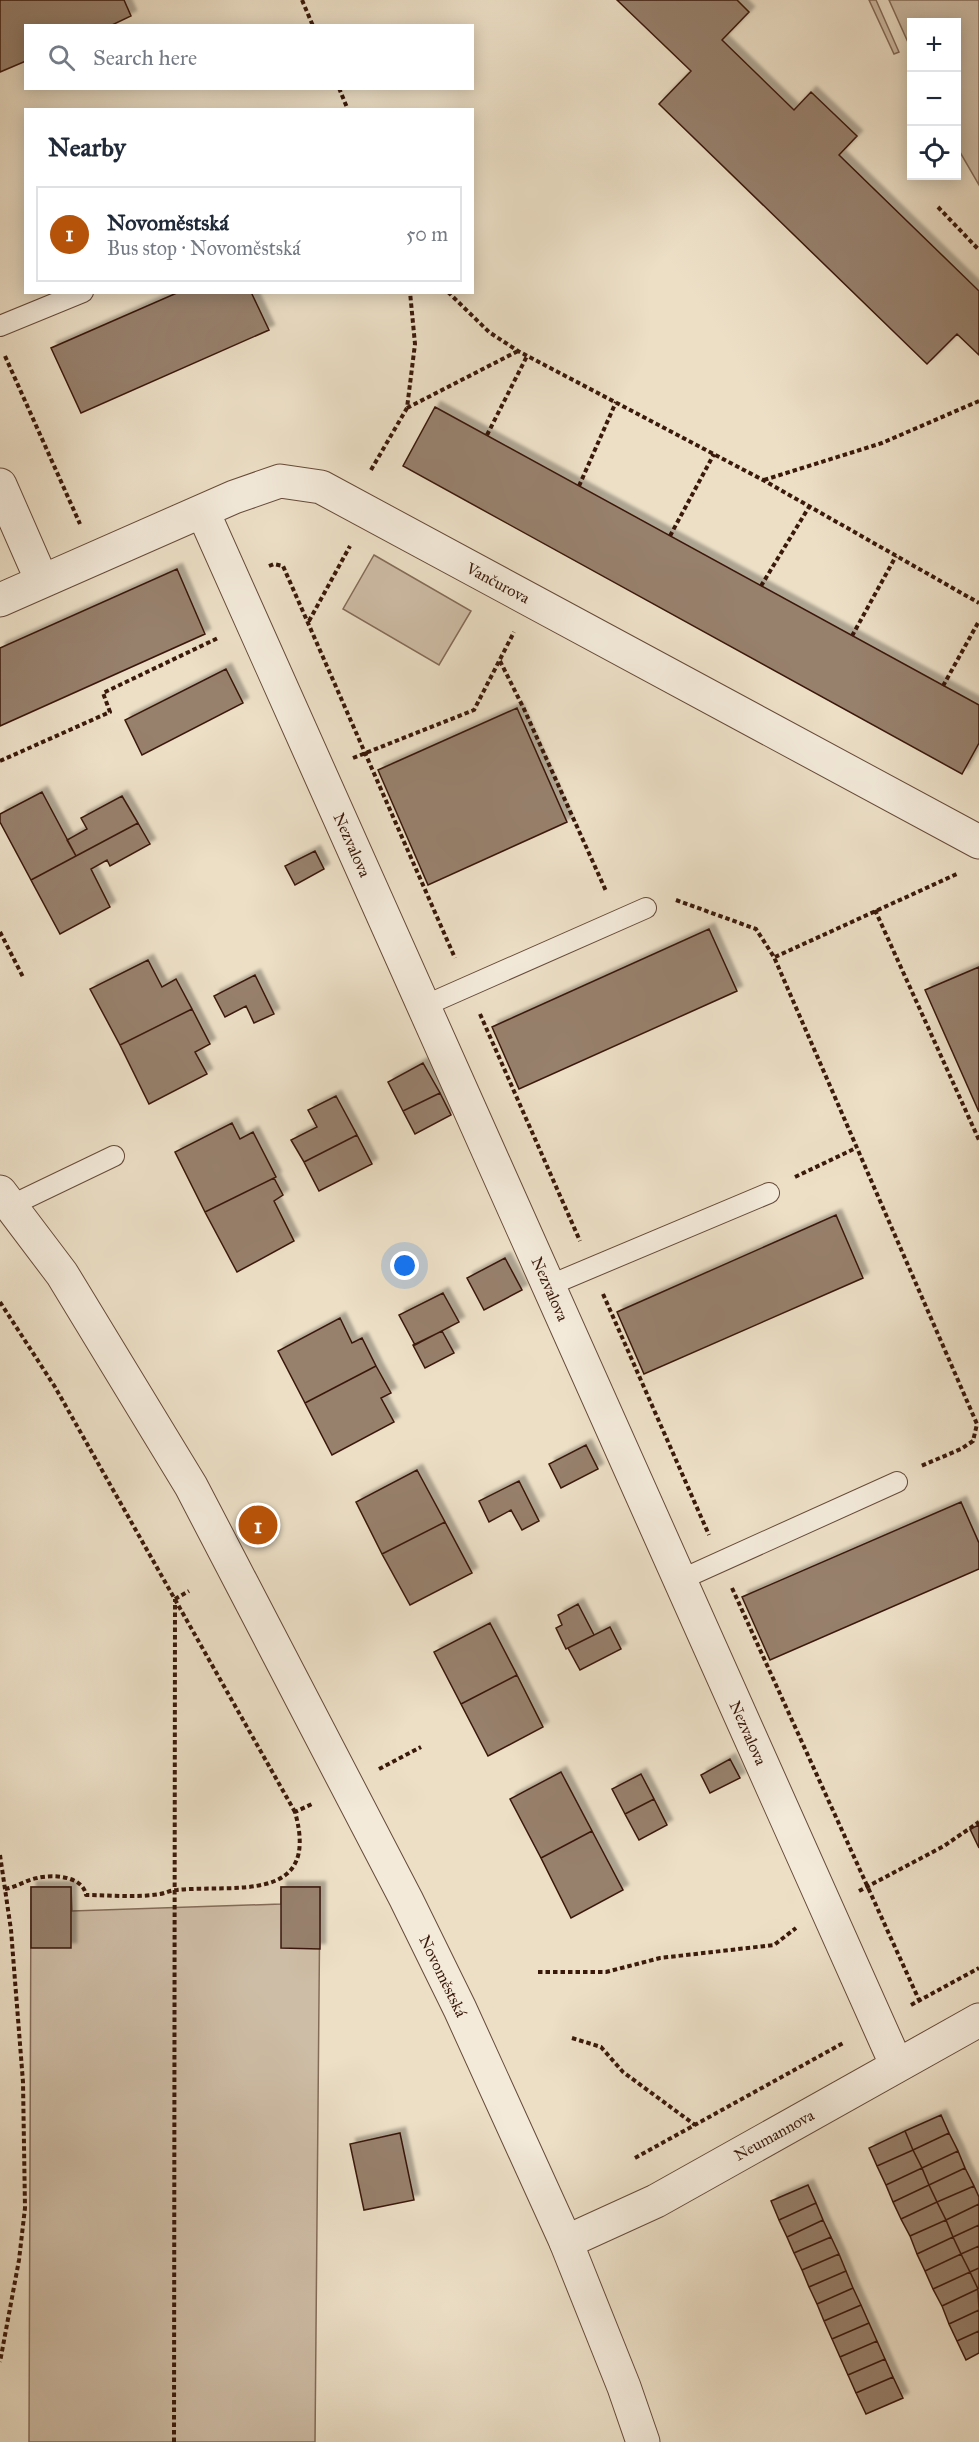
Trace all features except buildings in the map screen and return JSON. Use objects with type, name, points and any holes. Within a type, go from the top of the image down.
[{"type":"street","name":"Vančurova","points":[[0,600],[234,497],[280,482],[321,487],[972,856]]},
{"type":"street","points":[[0,485],[42,581]]},
{"type":"street","name":"Nezvalova","points":[[203,512],[897,2066]]},
{"type":"street","name":"Novoměstská","points":[[4,1201],[62,1274],[191,1486],[406,1899],[460,2009],[566,2242],[624,2387],[643,2442]]},
{"type":"street","name":"Neumannova","points":[[566,2242],[656,2201],[979,2020]]},
{"type":"lane","points":[[0,326],[78,294]]},
{"type":"lane","points":[[424,1006],[646,908]]},
{"type":"lane","points":[[4,1201],[114,1156]]},
{"type":"lane","points":[[548,1286],[769,1193]]},
{"type":"lane","points":[[680,1580],[897,1482]]},
{"type":"path","points":[[302,0],[312,24]]},
{"type":"path","points":[[340,90],[347,108]]},
{"type":"path","points":[[938,207],[979,250]]},
{"type":"path","points":[[368,475],[407,408],[415,344],[410,294]]},
{"type":"path","points":[[450,294],[489,332],[526,356],[764,480],[979,603]]},
{"type":"path","points":[[407,408],[518,351]]},
{"type":"path","points":[[5,355],[96,558]]},
{"type":"path","points":[[488,435],[526,356]]},
{"type":"path","points":[[764,480],[882,443],[979,401]]},
{"type":"path","points":[[579,486],[616,402]]},
{"type":"path","points":[[670,536],[714,454]]},
{"type":"path","points":[[761,586],[809,507]]},
{"type":"path","points":[[368,512],[309,622],[720,1561],[919,2000],[979,1968]]},
{"type":"path","points":[[852,636],[896,556]]},
{"type":"path","points":[[943,686],[979,621]]},
{"type":"path","points":[[0,761],[110,712],[103,693],[252,622]]},
{"type":"path","points":[[366,753],[474,710],[499,660],[524,709],[619,920]]},
{"type":"path","points":[[774,957],[875,910],[972,856]]},
{"type":"path","points":[[646,908],[658,894],[756,929],[774,957],[977,1424],[973,1441],[961,1449],[902,1474],[897,1482]]},
{"type":"path","points":[[875,910],[979,1140]]},
{"type":"path","points":[[0,932],[23,977]]},
{"type":"path","points":[[769,1193],[781,1184],[856,1148]]},
{"type":"path","points":[[0,1302],[56,1387],[295,1812],[301,1843],[297,1860],[288,1872],[263,1885],[246,1889],[86,1895],[85,1887],[78,1881],[46,1877],[36,1878],[19,1886],[5,1889]]},
{"type":"path","points":[[175,1599],[189,1591]]},
{"type":"path","points":[[174,2442],[175,1599]]},
{"type":"path","points":[[295,1812],[421,1747]]},
{"type":"path","points":[[867,1887],[944,1846],[979,1822]]},
{"type":"path","points":[[0,1855],[23,2082],[25,2208],[19,2260],[0,2362]]},
{"type":"path","points":[[538,1972],[606,1972],[660,1958],[774,1945],[825,1906]]},
{"type":"path","points":[[635,2158],[878,2024]]},
{"type":"path","points":[[572,2038],[601,2047],[623,2072],[695,2125]]},
{"type":"shaded area","points":[[869,0],[876,0],[899,52],[894,54]]},
{"type":"shaded area","points":[[889,0],[979,0],[979,185],[961,154],[961,18],[907,18],[907,40]]},
{"type":"shaded area","points":[[374,555],[471,611],[439,665],[343,609]]},
{"type":"shaded area","points":[[31,1887],[71,1887],[72,1911],[281,1904],[281,1887],[320,1887],[315,2442],[29,2442]]},
{"type":"place","name":"Novoměstská","points":[[258,1525]]}]
